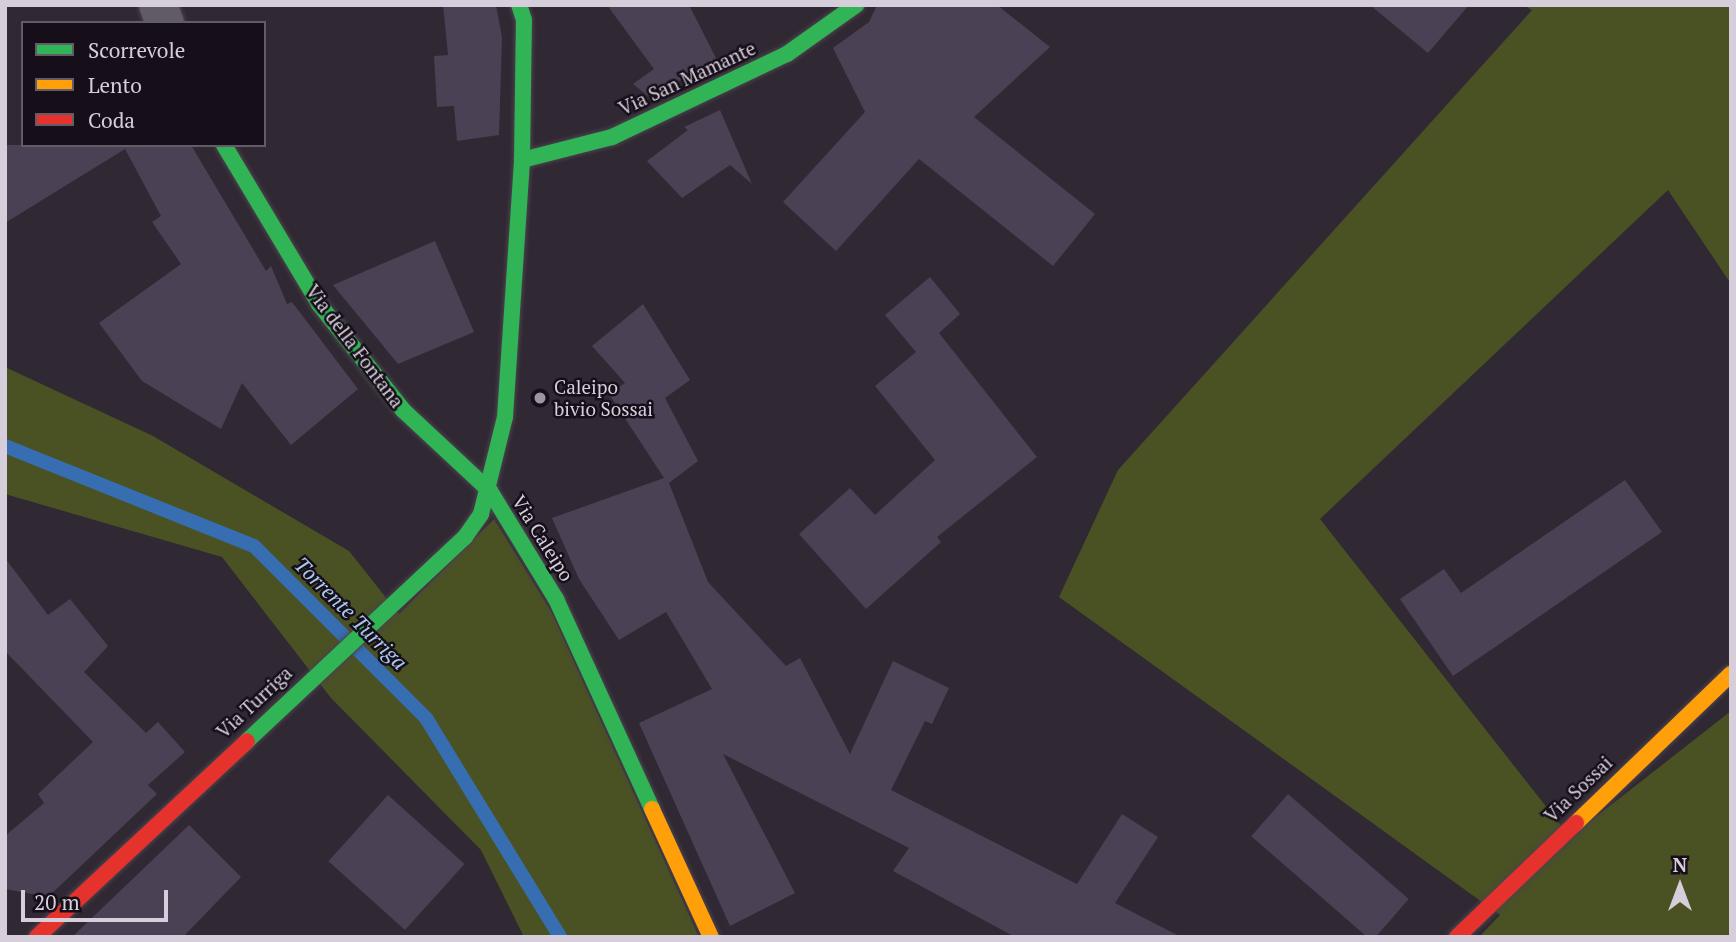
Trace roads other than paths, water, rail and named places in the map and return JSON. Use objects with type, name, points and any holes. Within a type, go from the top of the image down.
[{"type":"street","name":"Via Caleipo","points":[[519,5],[524,20],[522,159],[510,278],[505,417],[490,491],[556,599],[711,937]]},
{"type":"street","name":"Via San Mamante","points":[[522,159],[612,136],[787,54],[856,5]]},
{"type":"street","name":"Via della Fontana","points":[[225,147],[319,304],[403,410],[490,491]]},
{"type":"street","name":"Via Turriga","points":[[37,937],[465,537],[490,491]]},
{"type":"street","name":"Via Sossai","points":[[1457,937],[1731,674]]},
{"type":"waterway","name":"Torrente Turriga","points":[[5,446],[254,546],[426,718],[560,937]]},
{"type":"place","name":"Caleipo bivio Sossai","points":[[540,398]]}]
